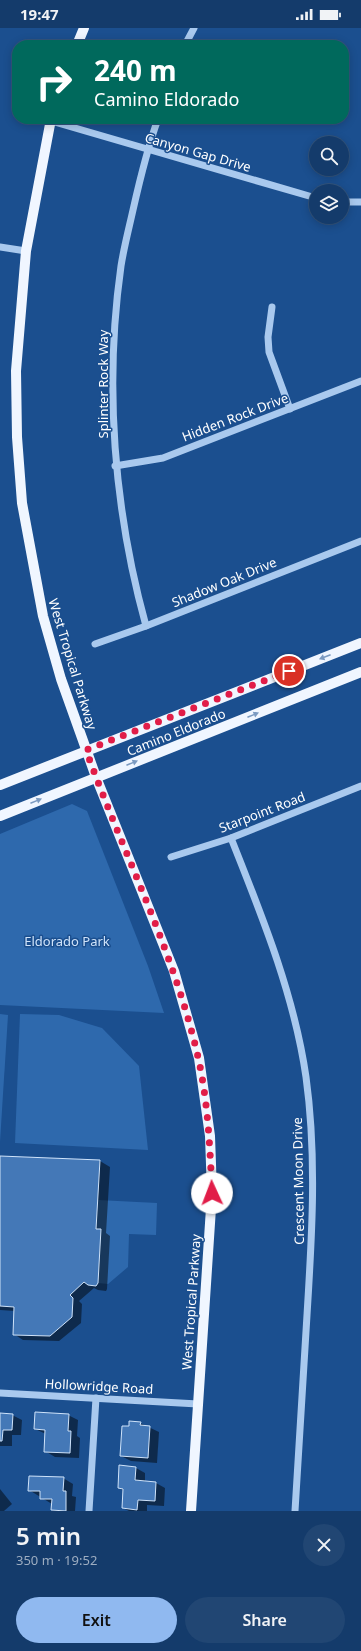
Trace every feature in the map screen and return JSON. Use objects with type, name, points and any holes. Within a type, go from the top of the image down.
[{"type":"main road","points":[[79,40],[84,28]]},
{"type":"main road","name":"West Tropical Parkway","points":[[50,124],[26,252],[16,371],[17,437],[22,503],[43,616],[61,679],[96,777],[174,971],[199,1058],[210,1136],[212,1193],[191,1511]]},
{"type":"main road","name":"Camino Eldorado","points":[[0,785],[361,643]]},
{"type":"main road","name":"Camino Eldorado","points":[[0,816],[361,672]]},
{"type":"street","points":[[188,40],[194,28]]},
{"type":"street","name":"Canyon Gap Drive","points":[[64,124],[146,150],[309,196]]},
{"type":"street","name":"Splinter Rock Way","points":[[146,626],[134,582],[115,466],[113,348],[121,265],[146,150],[156,124]]},
{"type":"street","points":[[349,202],[361,202]]},
{"type":"street","points":[[0,247],[26,252]]},
{"type":"street","points":[[272,307],[268,337],[269,352],[290,409]]},
{"type":"street","name":"Hidden Rock Drive","points":[[115,466],[163,458],[361,380]]},
{"type":"street","name":"Shadow Oak Drive","points":[[95,644],[146,626],[361,541]]},
{"type":"street","name":"Starpoint Road","points":[[171,857],[231,838],[361,786]]},
{"type":"street","name":"Crescent Moon Drive","points":[[231,838],[271,937],[290,1000],[306,1076],[312,1141],[313,1220],[295,1511]]},
{"type":"street","name":"Hollowridge Road","points":[[0,1393],[198,1404]]},
{"type":"street","points":[[89,1511],[96,1398]]},
{"type":"green space","name":"Eldorado Park","points":[[72,804],[87,811],[148,966],[164,1013],[0,1005],[0,834]]},
{"type":"green space","points":[[0,1014],[8,1015],[0,1142]]},
{"type":"green space","points":[[20,1014],[59,1015],[102,1028],[139,1066],[148,1150],[15,1143]]},
{"type":"green space","points":[[98,1200],[157,1203],[156,1235],[129,1234],[128,1267],[108,1284],[98,1283],[101,1230],[96,1229]]},
{"type":"building","points":[[0,1156],[100,1160],[96,1229],[101,1229],[98,1283],[96,1286],[88,1285],[84,1282],[70,1295],[73,1298],[72,1317],[50,1336],[13,1335],[14,1307],[0,1306]]},
{"type":"building","points":[[35,1412],[69,1414],[68,1431],[71,1431],[70,1453],[44,1452],[45,1430],[34,1429]]},
{"type":"building","points":[[0,1413],[13,1414],[12,1430],[3,1430],[2,1441],[0,1441]]},
{"type":"building","points":[[129,1421],[141,1422],[140,1425],[150,1426],[148,1458],[120,1456],[122,1426],[129,1426]]},
{"type":"building","points":[[119,1465],[136,1467],[135,1480],[156,1482],[155,1501],[138,1500],[137,1510],[122,1508],[123,1489],[118,1488]]},
{"type":"building","points":[[29,1476],[64,1477],[63,1491],[66,1491],[66,1511],[51,1510],[52,1499],[40,1499],[40,1491],[28,1491]]},
{"type":"route","points":[[212,1193],[210,1136],[199,1058],[177,979],[86,750],[289,671]]}]
